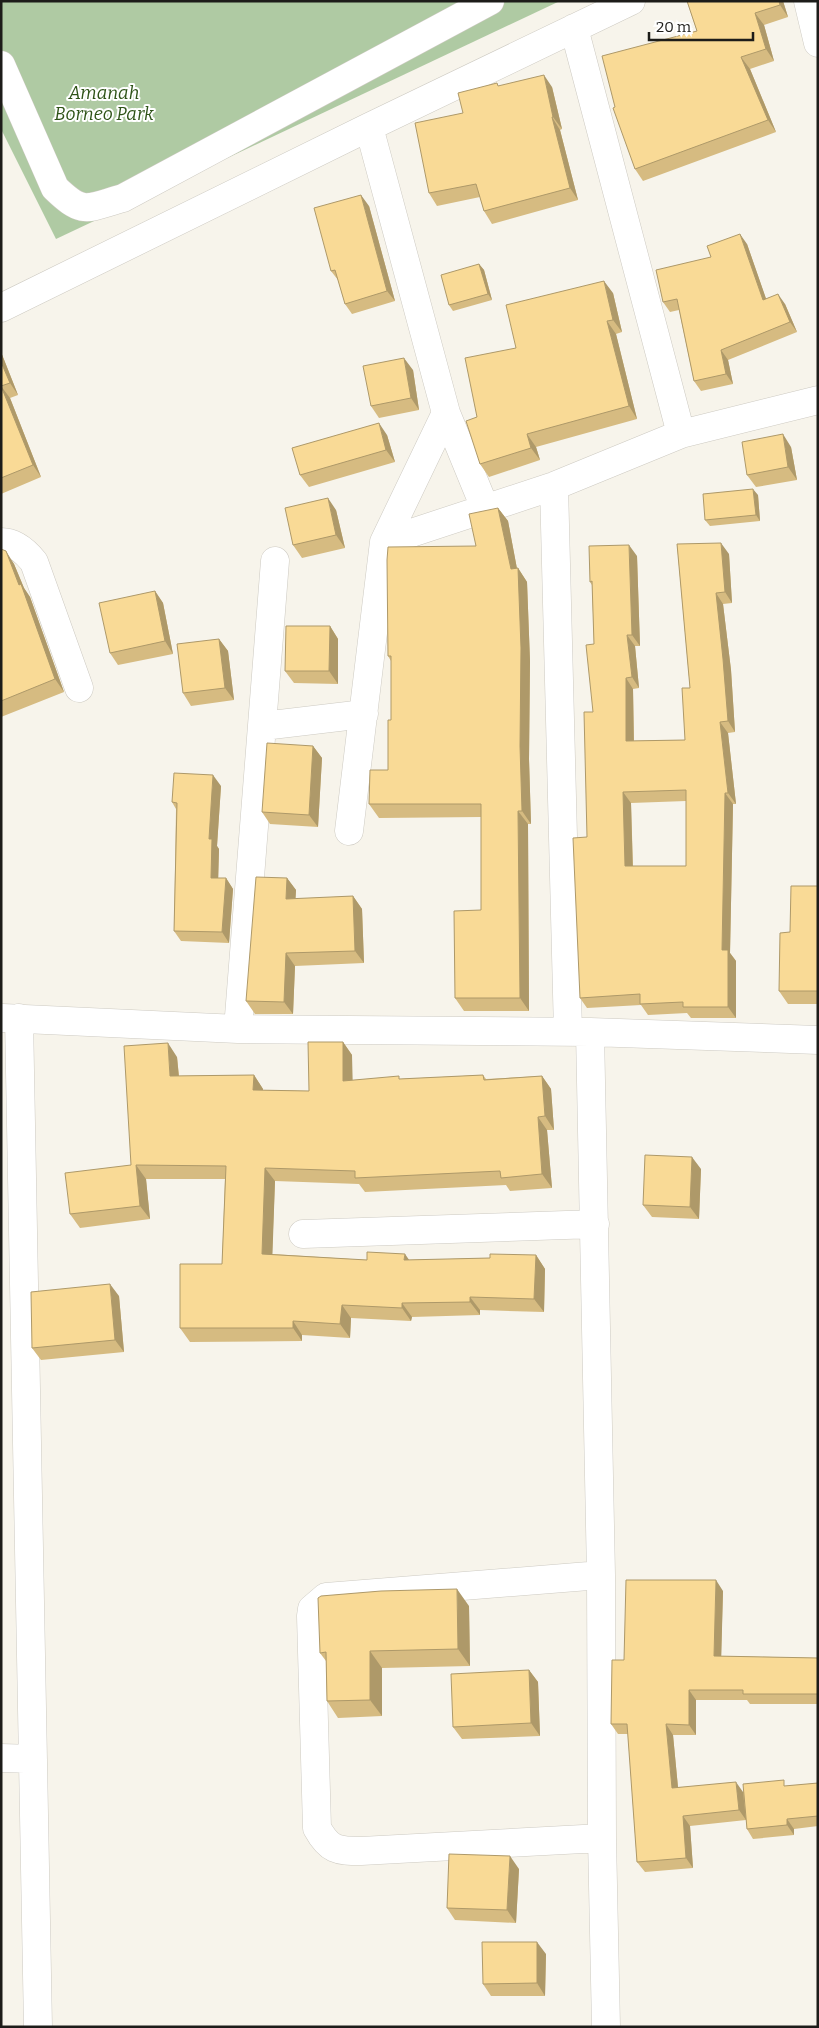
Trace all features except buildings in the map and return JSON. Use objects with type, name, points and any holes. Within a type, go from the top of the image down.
[{"type":"street","points":[[1,65],[54,188],[71,203],[86,208],[123,198],[490,1]]},
{"type":"street","points":[[1,308],[369,126],[631,1]]},
{"type":"street","points":[[808,1],[818,43]]},
{"type":"street","points":[[574,28],[681,434]]},
{"type":"street","points":[[369,126],[446,413],[485,508]]},
{"type":"street","points":[[384,542],[554,486],[681,434],[818,400]]},
{"type":"street","points":[[349,831],[384,542],[446,413]]},
{"type":"street","points":[[554,486],[579,1032],[595,1224],[606,2027]]},
{"type":"street","points":[[1,542],[8,542],[27,553],[34,562],[79,688]]},
{"type":"street","points":[[238,1029],[275,561]]},
{"type":"street","points":[[263,726],[364,714]]},
{"type":"street","points":[[38,2027],[33,1759],[10,1018],[238,1029],[579,1032],[818,1040]]},
{"type":"street","points":[[303,1234],[595,1224]]},
{"type":"street","points":[[601,1575],[326,1596],[312,1608],[311,1616],[317,1828],[323,1839],[330,1846],[339,1851],[361,1851],[602,1838]]},
{"type":"street","points":[[1,1758],[33,1759]]},
{"type":"green space","name":"Amanah Borneo Park","points":[[1,1],[560,1],[56,239],[1,129]]}]
